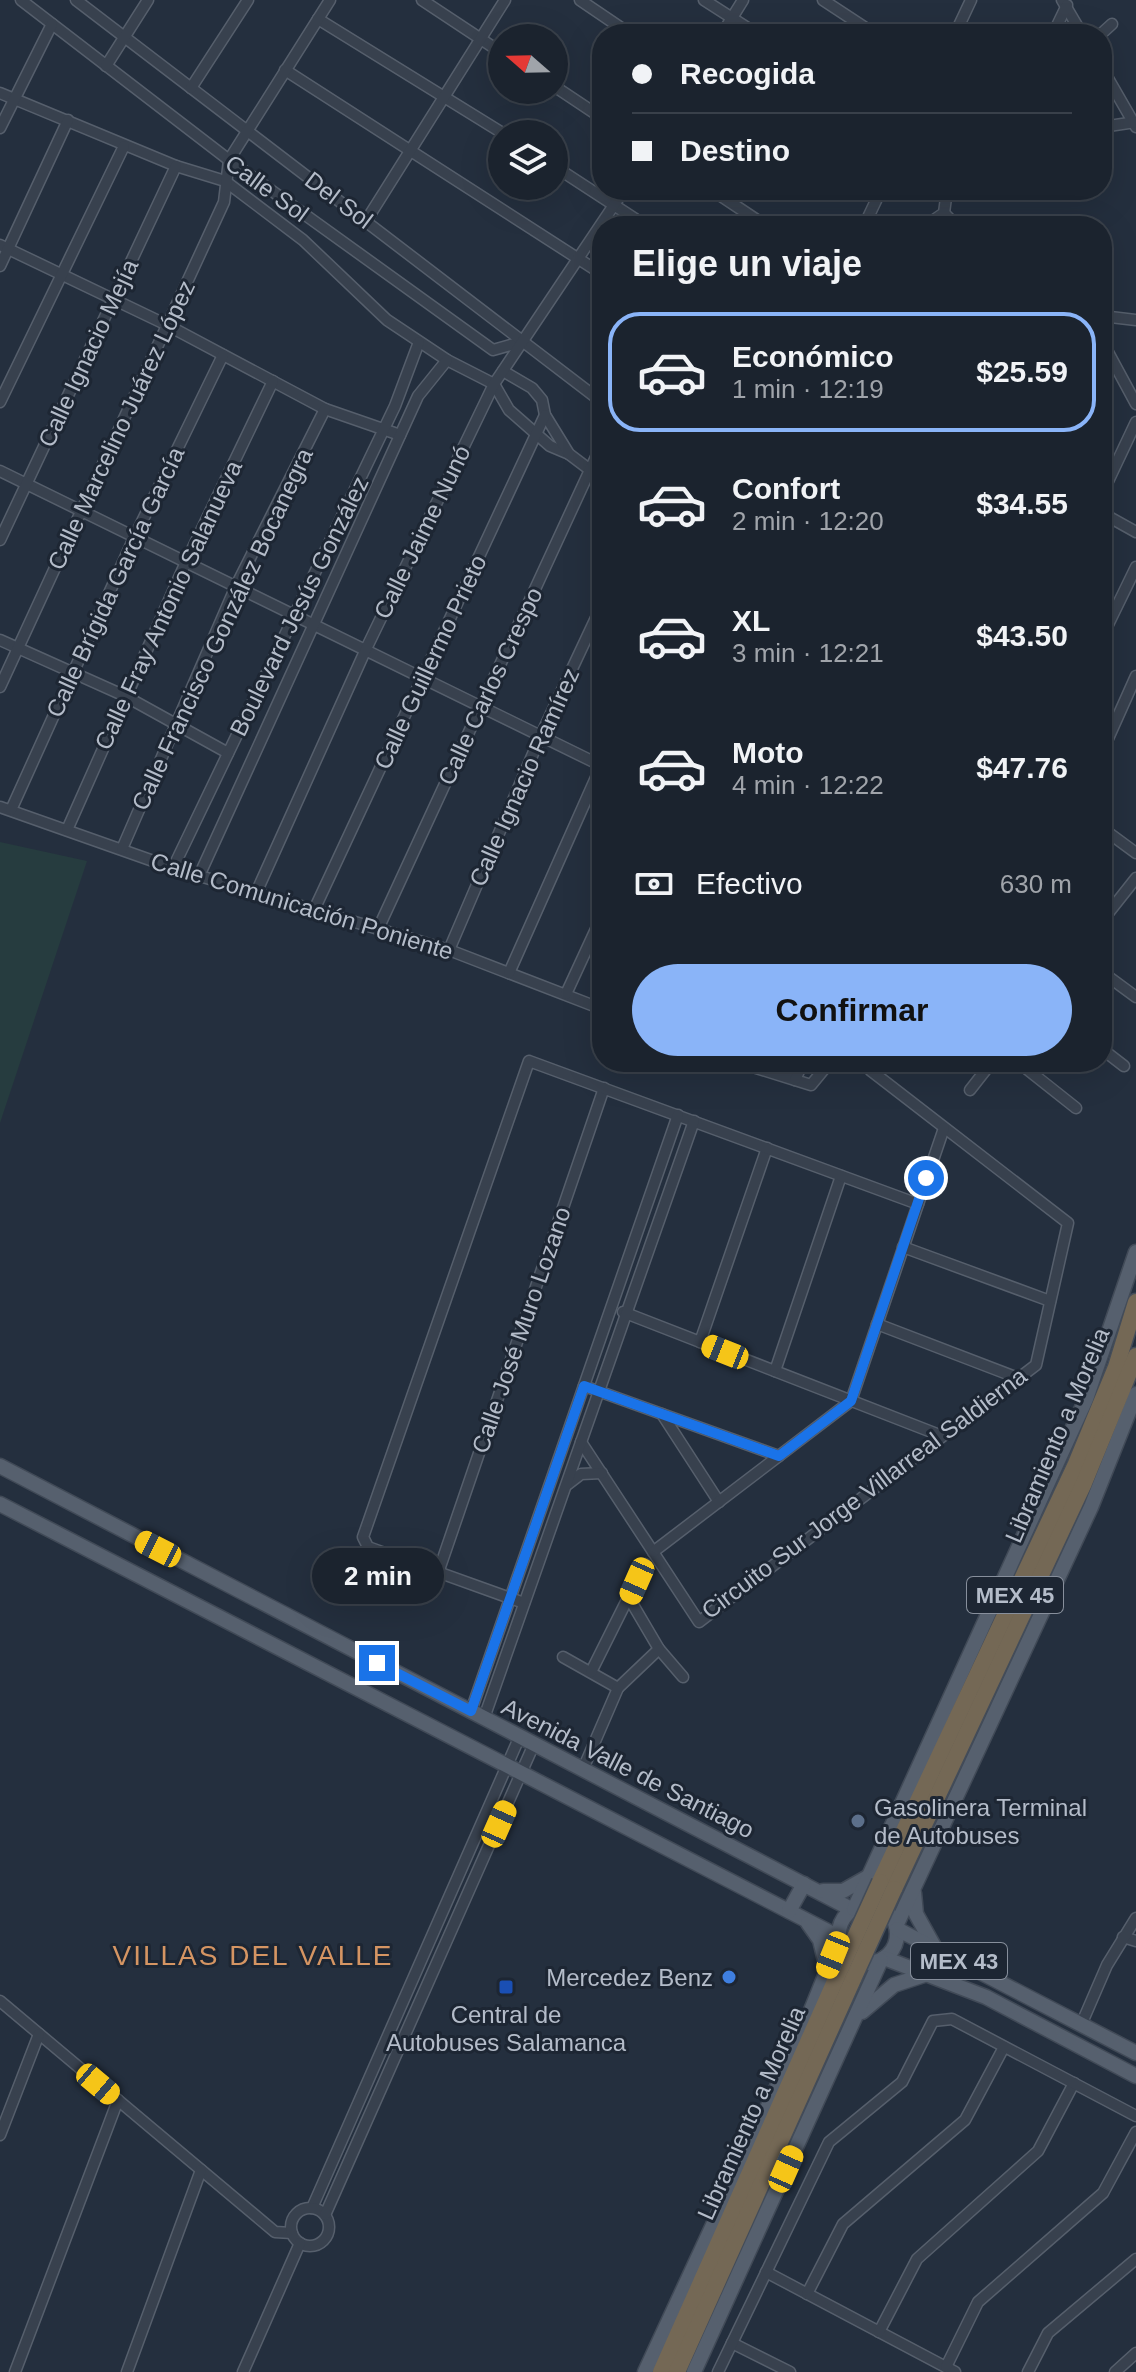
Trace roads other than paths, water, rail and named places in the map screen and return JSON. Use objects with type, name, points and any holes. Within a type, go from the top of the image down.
[{"type":"highway","name":"Libramiento a Morelia","points":[[661,2372],[881,1882],[1075,1466],[1116,1367],[1136,1302]]},
{"type":"highway","name":"Libramiento a Morelia","points":[[881,1882],[1084,1483],[1136,1356]]},
{"type":"highway","name":"Libramiento a Morelia","points":[[677,2372],[840,1973]]},
{"type":"main road","points":[[645,2372],[840,1973],[842,1922],[881,1882],[1086,1399],[1136,1252]]},
{"type":"main road","points":[[896,1928],[1091,1507],[1136,1394]]},
{"type":"main road","name":"Avenida Valle de Santiago","points":[[0,1466],[854,1909]]},
{"type":"main road","name":"MEX 43","points":[[0,1504],[794,1913],[840,1938],[843,1950],[855,1960],[871,1963],[883,1959],[894,1947],[896,1928]]},
{"type":"main road","points":[[840,1973],[820,1940],[794,1913],[808,1886],[843,1891],[881,1882]]},
{"type":"main road","points":[[915,1885],[916,1914],[937,1950]]},
{"type":"main road","name":"MEX 43","points":[[854,1909],[871,1905],[882,1909],[896,1928],[1136,2053]]},
{"type":"main road","points":[[694,2372],[883,1959]]},
{"type":"main road","name":"MEX 43","points":[[883,1959],[1014,2011],[1136,2076]]},
{"type":"main road","points":[[847,2036],[861,2014],[879,1995],[910,1978],[927,1974]]},
{"type":"street","name":"Calle Sol","points":[[21,0],[229,160],[493,350],[523,341]]},
{"type":"street","name":"Del Sol","points":[[76,0],[592,394]]},
{"type":"street","points":[[106,66],[148,0]]},
{"type":"street","points":[[191,88],[248,0]]},
{"type":"street","points":[[229,160],[330,0]]},
{"type":"street","points":[[422,0],[488,44]]},
{"type":"street","points":[[366,221],[505,0]]},
{"type":"street","points":[[580,0],[615,24]]},
{"type":"street","points":[[704,0],[741,24]]},
{"type":"street","points":[[728,24],[743,0]]},
{"type":"street","points":[[823,0],[855,24]]},
{"type":"street","points":[[960,24],[971,0]]},
{"type":"street","points":[[1057,24],[1066,2]]},
{"type":"street","points":[[1066,2],[1077,24]]},
{"type":"street","points":[[318,19],[488,124]]},
{"type":"street","points":[[0,128],[52,24]]},
{"type":"street","points":[[285,70],[592,268]]},
{"type":"street","points":[[1112,84],[1136,124],[1112,126]]},
{"type":"street","points":[[0,93],[124,146],[225,181],[303,240],[358,296],[419,342],[494,384],[509,410],[550,446],[569,454]]},
{"type":"street","points":[[568,95],[592,111]]},
{"type":"street","points":[[0,266],[4,247],[68,120]]},
{"type":"street","points":[[0,402],[124,146]]},
{"type":"street","name":"Calle Marcelino Juárez López","points":[[0,687],[224,202],[229,160]]},
{"type":"street","name":"Calle Ignacio Mejía","points":[[0,540],[176,166]]},
{"type":"street","points":[[568,175],[592,191]]},
{"type":"street","points":[[606,200],[631,216]]},
{"type":"street","name":"Calle Jaime Nunó","points":[[607,216],[617,200]]},
{"type":"street","points":[[727,200],[751,216]]},
{"type":"street","name":"Calle Jaime Nunó","points":[[256,893],[366,649],[494,384],[592,238]]},
{"type":"street","points":[[4,247],[167,325],[325,409],[400,435]]},
{"type":"street","points":[[1112,317],[1136,320]]},
{"type":"street","name":"Boulevard Jesús González","points":[[173,868],[395,406],[419,342]]},
{"type":"street","name":"Calle Brígida García García","points":[[6,809],[223,355]]},
{"type":"street","name":"Boulevard Jesús González","points":[[199,876],[418,396],[447,360]]},
{"type":"street","points":[[1112,363],[1136,404]]},
{"type":"street","points":[[503,371],[532,388],[542,400],[545,415],[569,454],[592,474]]},
{"type":"street","name":"Calle Fray Antonio Salanueva","points":[[67,830],[186,562],[273,381]]},
{"type":"street","points":[[395,406],[418,396]]},
{"type":"street","name":"Calle Francisco González Bocanegra","points":[[122,849],[174,722],[236,586],[325,409]]},
{"type":"street","name":"Calle Guillermo Prieto","points":[[314,910],[545,415]]},
{"type":"street","points":[[1112,473],[1136,422]]},
{"type":"street","name":"Calle Carlos Crespo","points":[[378,929],[592,466]]},
{"type":"street","points":[[0,471],[25,486],[314,623],[592,760]]},
{"type":"street","points":[[1112,519],[1136,532]]},
{"type":"street","points":[[1112,616],[1136,567]]},
{"type":"street","name":"Calle Ignacio Ramírez","points":[[449,950],[541,735],[592,626]]},
{"type":"street","points":[[0,640],[125,696],[228,753]]},
{"type":"street","points":[[1112,730],[1136,676]]},
{"type":"street","points":[[509,973],[592,787]]},
{"type":"street","name":"Calle Comunicación Poniente","points":[[6,809],[173,868],[449,950],[592,1005]]},
{"type":"street","points":[[1112,835],[1136,853]]},
{"type":"street","points":[[1112,908],[1136,878]]},
{"type":"street","points":[[566,994],[592,938]]},
{"type":"street","points":[[1112,979],[1136,997]]},
{"type":"street","points":[[1112,1057],[1124,1066]]},
{"type":"street","points":[[524,1603],[368,1547],[363,1537],[529,1061],[918,1204]]},
{"type":"street","points":[[769,1072],[811,1085],[822,1072]]},
{"type":"street","points":[[795,1080],[799,1072]]},
{"type":"street","points":[[653,1552],[851,1401],[944,1128],[873,1072]]},
{"type":"street","points":[[970,1090],[984,1072]]},
{"type":"street","points":[[1031,1072],[1076,1108]]},
{"type":"street","name":"Calle José Muro Lozano","points":[[438,1573],[604,1088]]},
{"type":"street","points":[[477,1714],[510,1598],[678,1115]]},
{"type":"street","points":[[477,1714],[524,1603],[694,1121]]},
{"type":"street","name":"Circuito Sur Jorge Villarreal Saldierna","points":[[581,1442],[699,1622],[1036,1365],[1068,1223],[944,1128]]},
{"type":"street","points":[[700,1342],[767,1148]]},
{"type":"street","points":[[775,1371],[841,1176]]},
{"type":"street","points":[[903,1247],[1050,1301]]},
{"type":"street","points":[[611,1307],[942,1436]]},
{"type":"street","points":[[877,1324],[1018,1378]]},
{"type":"street","points":[[584,1386],[779,1456]]},
{"type":"street","points":[[662,1414],[719,1502]]},
{"type":"street","points":[[565,1488],[581,1474],[602,1473]]},
{"type":"street","points":[[591,1672],[645,1564]]},
{"type":"street","points":[[629,1598],[659,1649],[683,1677]]},
{"type":"street","points":[[583,1769],[618,1688],[659,1649]]},
{"type":"street","points":[[563,1657],[618,1688]]},
{"type":"street","points":[[292,2233],[295,2215],[312,2208],[520,1736]]},
{"type":"street","points":[[0,2001],[275,2232],[292,2233],[300,2243],[313,2246],[324,2240],[329,2227],[325,2215],[534,1744]]},
{"type":"street","points":[[1081,2025],[1123,1937],[1136,1918]]},
{"type":"street","points":[[1123,1937],[1136,1941]]},
{"type":"street","points":[[718,2372],[829,2142],[902,2082],[929,2026],[939,2018],[952,2019],[1136,2116]]},
{"type":"street","points":[[0,2135],[39,2034]]},
{"type":"street","points":[[807,2294],[843,2224],[965,2120],[1004,2047]]},
{"type":"street","points":[[879,2332],[917,2259],[1038,2151],[1074,2083]]},
{"type":"street","points":[[15,2372],[118,2100]]},
{"type":"street","points":[[766,2272],[950,2370],[978,2302],[1103,2193],[1136,2132]]},
{"type":"street","points":[[127,2372],[201,2170]]},
{"type":"street","points":[[312,2208],[325,2215]]},
{"type":"street","points":[[243,2372],[300,2243]]},
{"type":"street","points":[[1028,2372],[1048,2333],[1136,2259]]},
{"type":"street","points":[[732,2343],[770,2367],[790,2372]]},
{"type":"street","points":[[1115,2372],[1136,2353]]},
{"type":"place","name":"Gasolinera Terminal de Autobuses","points":[[858,1821]]},
{"type":"place","name":"Mercedez Benz","points":[[729,1977]]},
{"type":"place","name":"Central de Autobuses Salamanca","points":[[506,1987]]},
{"type":"district","name":"VILLAS DEL VALLE","points":[[253,1955]]}]
